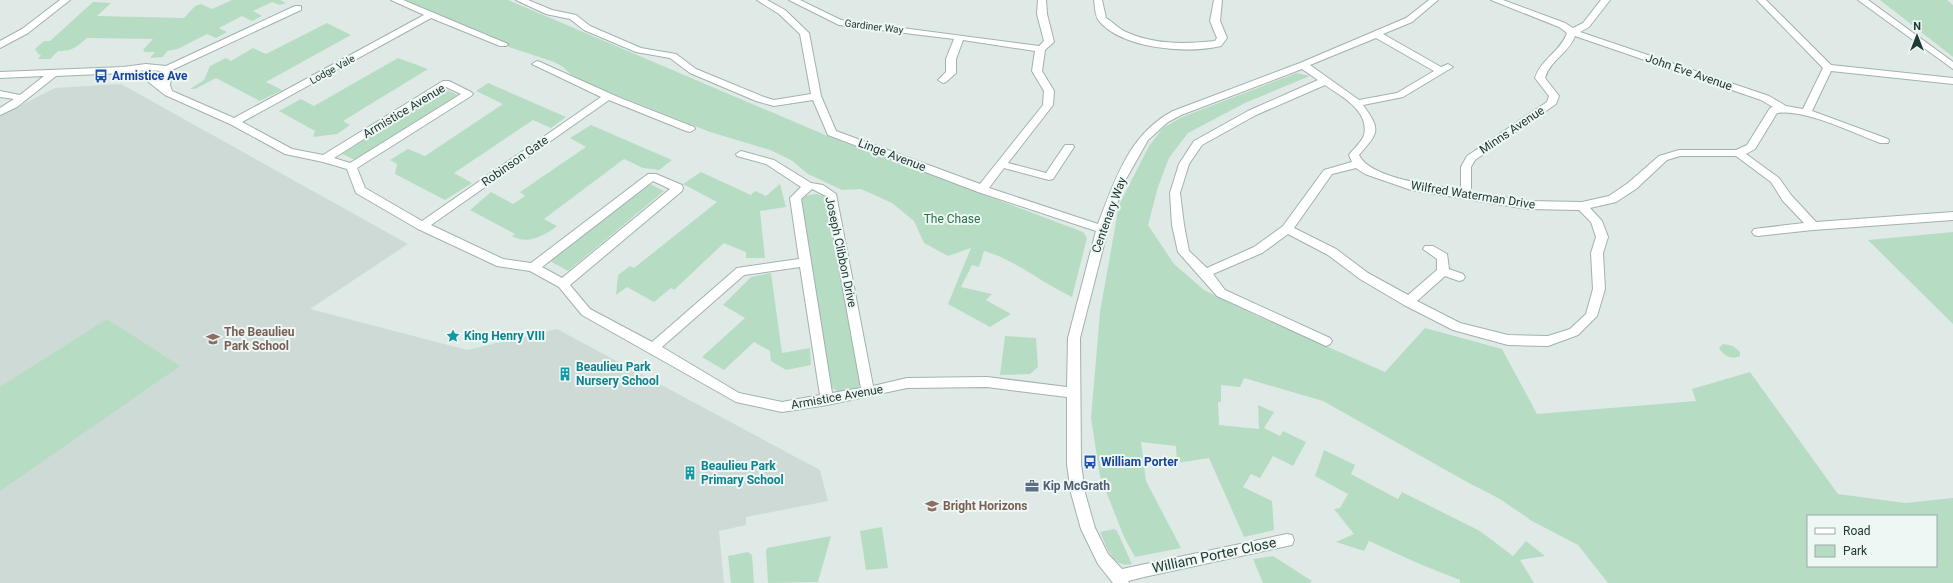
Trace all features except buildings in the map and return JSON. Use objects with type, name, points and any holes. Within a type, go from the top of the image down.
[{"type":"street","points":[[0,45],[25,31],[66,0]]},
{"type":"street","points":[[395,0],[503,44]]},
{"type":"street","points":[[520,0],[549,12],[573,17],[587,28],[639,50],[673,56],[693,71],[760,99],[774,103],[816,96]]},
{"type":"street","name":"Linge Avenue","points":[[761,0],[782,12],[804,33],[816,96],[832,132],[982,189],[1102,229]]},
{"type":"street","name":"Gardiner Way","points":[[793,0],[839,22],[1030,46],[1040,49]]},
{"type":"street","points":[[982,189],[1048,105],[1049,91],[1037,71],[1040,49],[1049,42],[1042,14],[1042,0]]},
{"type":"street","points":[[1098,0],[1102,19],[1125,35],[1158,44],[1197,46],[1218,44],[1222,38],[1215,21],[1218,0]]},
{"type":"street","name":"Centenary Way","points":[[1120,580],[1103,559],[1088,529],[1081,508],[1074,464],[1074,338],[1102,229],[1125,172],[1144,138],[1164,120],[1184,110],[1303,65],[1409,20],[1434,0]]},
{"type":"street","name":"John Eve Avenue","points":[[1495,0],[1562,25],[1572,32],[1765,98],[1783,109],[1806,112],[1884,141]]},
{"type":"street","name":"Minns Avenue","points":[[1466,196],[1466,167],[1471,158],[1551,104],[1554,96],[1540,78],[1541,71],[1570,41],[1572,32],[1586,25],[1606,0]]},
{"type":"street","points":[[1761,0],[1828,68],[1953,81]]},
{"type":"street","points":[[1862,0],[1953,66]]},
{"type":"street","points":[[0,75],[123,70],[146,67],[168,69],[298,8]]},
{"type":"street","name":"Lodge Vale","points":[[234,122],[430,15]]},
{"type":"street","points":[[1357,103],[1400,95],[1444,69],[1376,34]]},
{"type":"street","points":[[943,80],[951,73],[951,60],[960,37]]},
{"type":"street","points":[[537,64],[608,96],[690,129]]},
{"type":"street","points":[[1205,273],[1258,250],[1287,229],[1328,172],[1358,164],[1354,155],[1369,137],[1370,122],[1357,103],[1303,65]]},
{"type":"street","points":[[0,67],[23,73]]},
{"type":"street","points":[[1806,112],[1828,68]]},
{"type":"street","points":[[168,69],[165,85],[168,93]]},
{"type":"street","points":[[123,70],[140,74],[155,81],[161,89],[168,93],[234,122],[289,152],[326,159],[351,167]]},
{"type":"street","points":[[0,112],[22,98],[56,72]]},
{"type":"street","points":[[1325,81],[1252,113],[1198,143],[1184,164],[1175,193],[1178,225],[1184,252],[1205,273],[1221,293],[1326,341]]},
{"type":"street","name":"Armistice Avenue","points":[[326,159],[446,83],[468,94],[351,167],[360,190],[422,226],[500,263],[532,267],[563,284],[586,312],[653,348],[736,397],[782,407],[827,400],[907,383],[987,382],[1074,394]]},
{"type":"street","points":[[0,94],[22,98]]},
{"type":"street","name":"Robinson Gate","points":[[422,226],[608,96]]},
{"type":"street","points":[[1783,109],[1774,110],[1750,147],[1738,153],[1753,166],[1775,180],[1787,198],[1813,226]]},
{"type":"street","points":[[1001,164],[1049,177],[1069,147]]},
{"type":"street","name":"Wilfred Waterman Drive","points":[[1358,164],[1369,172],[1411,186],[1528,205],[1582,206],[1612,199],[1632,186],[1663,158],[1679,153],[1738,153]]},
{"type":"street","name":"Joseph Clibbon Drive","points":[[741,154],[770,162],[808,186],[817,185],[831,194],[868,392]]},
{"type":"street","points":[[532,267],[652,176],[678,188],[563,284]]},
{"type":"street","points":[[808,186],[795,198],[827,400]]},
{"type":"street","points":[[1287,229],[1332,252],[1364,276],[1408,302],[1457,327],[1508,340],[1548,341],[1574,332],[1591,316],[1599,288],[1596,253],[1602,237],[1596,221],[1582,206]]},
{"type":"street","points":[[1758,232],[1813,226],[1953,216]]},
{"type":"street","points":[[1408,302],[1443,271],[1443,257],[1429,249]]},
{"type":"street","points":[[653,348],[741,271],[805,262]]},
{"type":"street","points":[[1443,271],[1459,277]]},
{"type":"street","name":"William Porter Close","points":[[1120,580],[1151,568],[1287,540]]},
{"type":"shaded area","name":"The Beaulieu Park School","points":[[121,84],[408,244],[310,309],[467,350],[557,329],[820,470],[828,501],[746,517],[746,525],[719,531],[724,583],[0,583],[0,116],[55,88]]},
{"type":"green space","points":[[232,0],[280,0],[286,3],[280,5],[272,2],[253,11],[262,16],[252,21],[242,16],[219,28],[227,32],[216,38],[207,34],[178,49],[167,51],[163,57],[150,58],[155,52],[145,52],[143,50],[153,39],[87,38],[71,49],[58,51],[50,59],[38,59],[41,55],[38,54],[35,49],[44,41],[50,41],[93,2],[111,3],[97,16],[184,18],[195,6],[201,4],[212,9]]},
{"type":"green space","name":"The Chase","points":[[399,0],[508,0],[830,137],[1083,232],[1087,238],[1072,297],[1006,260],[984,251],[979,267],[972,265],[961,287],[992,294],[986,300],[1011,314],[990,327],[948,304],[971,248],[948,256],[924,243],[914,221],[892,203],[861,189],[842,190],[808,174],[791,160],[770,150],[710,132],[576,79],[563,67],[554,62],[506,46],[482,32],[457,25]]},
{"type":"green space","points":[[1880,0],[1947,0],[1953,5],[1953,57]]},
{"type":"green space","points":[[327,23],[351,35],[266,82],[282,90],[260,101],[216,78],[195,89],[190,89],[204,80],[210,66],[226,58],[231,61],[253,48],[266,54]]},
{"type":"green space","points":[[398,58],[428,69],[343,121],[350,125],[337,134],[313,137],[315,131],[279,111],[301,99],[314,106]]},
{"type":"green space","points":[[1297,73],[1310,76],[1245,103],[1188,133],[1169,158],[1158,187],[1148,225],[1174,264],[1204,290],[1253,314],[1385,372],[1425,328],[1502,349],[1537,414],[1696,401],[1692,389],[1750,372],[1838,494],[1905,503],[1953,498],[1953,583],[1608,583],[1578,545],[1532,521],[1500,499],[1323,401],[1244,378],[1240,387],[1221,385],[1221,402],[1218,402],[1219,425],[1259,429],[1258,405],[1274,412],[1264,428],[1280,436],[1283,431],[1306,442],[1293,466],[1273,456],[1260,478],[1251,474],[1243,487],[1272,501],[1274,530],[1244,537],[1209,458],[1177,463],[1176,446],[1141,442],[1146,481],[1181,548],[1135,557],[1124,537],[1100,476],[1091,418],[1100,312],[1119,205],[1149,146],[1163,128],[1182,117]]},
{"type":"green space","points":[[488,83],[566,117],[551,128],[533,120],[454,173],[472,183],[445,200],[395,174],[397,164],[390,160],[408,149],[425,156],[503,104],[476,91]]},
{"type":"green space","points":[[445,89],[458,95],[355,160],[342,154]]},
{"type":"green space","points":[[591,125],[672,160],[659,170],[643,168],[624,159],[544,219],[557,226],[547,233],[535,238],[524,240],[518,239],[512,236],[515,234],[470,210],[491,192],[513,204],[525,196],[520,192],[586,147],[570,138]]},
{"type":"green space","points":[[701,172],[751,195],[755,191],[766,196],[780,184],[786,207],[760,211],[765,258],[746,258],[746,252],[724,243],[674,290],[671,288],[654,302],[627,287],[616,295],[618,275],[630,266],[634,268],[717,202],[683,184]]},
{"type":"green space","points":[[650,184],[664,191],[568,271],[550,261]]},
{"type":"green space","points":[[816,194],[824,196],[861,383],[858,389],[839,392],[832,388],[799,200],[803,196]]},
{"type":"green space","points":[[1953,232],[1953,324],[1868,240]]},
{"type":"green space","points":[[771,273],[782,353],[810,348],[811,365],[786,370],[771,361],[770,351],[754,342],[724,370],[702,357],[745,318],[723,305],[751,277]]},
{"type":"green space","points":[[107,319],[180,366],[0,491],[0,387]]},
{"type":"green space","points":[[1005,336],[1036,338],[1038,367],[1030,374],[1000,375]]},
{"type":"green space","points":[[1723,344],[1733,346],[1740,352],[1740,356],[1734,358],[1725,355],[1719,348]]},
{"type":"green space","points":[[1324,450],[1355,465],[1351,474],[1398,499],[1402,492],[1480,531],[1513,556],[1526,541],[1545,556],[1520,560],[1534,583],[1460,583],[1460,580],[1369,541],[1364,551],[1336,542],[1354,534],[1334,509],[1340,508],[1348,494],[1315,476]]},
{"type":"green space","points":[[882,527],[888,568],[866,570],[860,531]]},
{"type":"green space","points":[[1114,529],[1117,531],[1132,564],[1125,565],[1120,563],[1115,560],[1108,550],[1100,532]]},
{"type":"green space","points":[[831,536],[818,582],[768,583],[767,548]]},
{"type":"green space","points":[[748,552],[752,555],[754,583],[731,583],[728,556]]},
{"type":"green space","points":[[1273,556],[1312,581],[1310,583],[1263,583],[1253,559]]},
{"type":"place","name":"Armistice Ave","points":[[101,76]]},
{"type":"place","name":"King Henry VIII","points":[[453,336]]},
{"type":"place","name":"The Beaulieu Park School","points":[[213,339]]},
{"type":"place","name":"Beaulieu Park Nursery School","points":[[565,374]]},
{"type":"place","name":"William Porter","points":[[1090,462]]},
{"type":"place","name":"Beaulieu Park Primary School","points":[[690,473]]},
{"type":"place","name":"Kip McGrath","points":[[1032,486]]},
{"type":"place","name":"Bright Horizons","points":[[932,506]]}]
